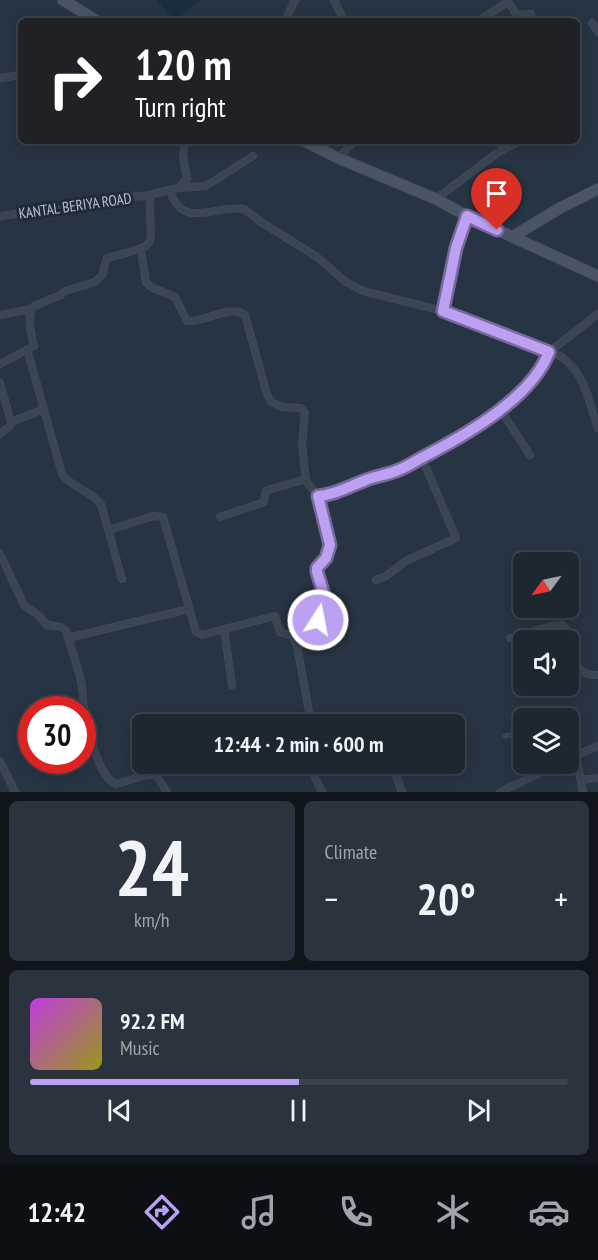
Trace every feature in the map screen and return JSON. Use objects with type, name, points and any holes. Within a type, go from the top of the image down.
[{"type":"main road","points":[[63,0],[93,18]]},
{"type":"main road","points":[[310,144],[436,199],[467,216],[598,276]]},
{"type":"main road","points":[[512,237],[533,223],[598,189]]},
{"type":"street","points":[[287,18],[296,0]]},
{"type":"street","points":[[334,0],[343,18]]},
{"type":"street","points":[[482,18],[508,1],[517,15],[531,14],[532,18]]},
{"type":"street","points":[[592,23],[598,32]]},
{"type":"street","points":[[0,78],[18,75]]},
{"type":"street","points":[[178,188],[187,179],[183,156],[185,144]]},
{"type":"street","points":[[338,158],[352,144]]},
{"type":"street","points":[[500,144],[503,150]]},
{"type":"street","points":[[436,199],[514,144]]},
{"type":"street","name":"KANTAL BERIYA ROAD","points":[[0,216],[79,207],[112,198],[137,197],[178,188],[206,186],[253,156]]},
{"type":"street","points":[[170,191],[177,207],[186,212],[244,209],[308,250],[353,286],[363,291],[443,311],[562,357],[576,371],[587,390],[597,424]]},
{"type":"street","name":"KANTAL BERIYA ROAD","points":[[141,250],[147,247],[152,240],[150,195]]},
{"type":"street","points":[[443,311],[456,248],[467,216]]},
{"type":"street","points":[[0,315],[31,309],[38,304],[61,296],[65,291],[95,282],[102,275],[107,258],[141,250],[146,284],[175,297],[188,321],[235,311],[245,315],[271,402],[283,407],[304,410],[303,453],[306,479],[318,496],[330,545],[326,558],[317,568],[325,598],[316,610],[322,635],[297,646]]},
{"type":"street","points":[[0,364],[34,346],[29,318],[31,309]]},
{"type":"street","points":[[318,496],[328,495],[399,470],[464,436],[509,402],[544,365],[549,352],[598,315]]},
{"type":"street","points":[[27,349],[62,474],[68,481],[96,498],[100,504],[122,579]]},
{"type":"street","points":[[0,383],[12,422]]},
{"type":"street","points":[[0,434],[12,422],[44,409]]},
{"type":"street","points":[[500,409],[530,455]]},
{"type":"street","points":[[376,580],[386,576],[406,561],[456,538],[422,458]]},
{"type":"street","points":[[220,517],[264,502],[266,491],[306,479]]},
{"type":"street","points":[[109,530],[153,516],[163,517],[196,632],[202,635],[275,616],[280,632],[292,636],[297,646],[309,714]]},
{"type":"street","points":[[0,554],[24,605],[47,625],[64,629],[81,683],[82,696]]},
{"type":"street","points":[[68,639],[189,609]]},
{"type":"street","points":[[510,638],[548,627],[562,626],[569,634],[579,669],[587,675],[598,675]]},
{"type":"street","points":[[224,629],[232,686]]},
{"type":"street","points":[[579,754],[598,746]]},
{"type":"street","points":[[96,751],[103,771],[111,782],[121,784],[151,774],[157,776],[167,792]]},
{"type":"street","points":[[0,761],[15,792]]},
{"type":"street","points":[[579,770],[583,792]]},
{"type":"street","points":[[313,774],[322,792]]},
{"type":"street","points":[[395,774],[402,792]]},
{"type":"street","points":[[500,792],[534,774]]},
{"type":"street","points":[[581,780],[598,778]]},
{"type":"lane","points":[[504,736],[513,735]]},
{"type":"water","points":[[156,0],[201,0],[178,18],[173,18]]},
{"type":"route","points":[[318,620],[316,610],[325,598],[317,568],[326,558],[330,545],[318,496],[328,495],[377,476],[392,473],[464,436],[509,402],[547,359],[549,352],[443,311],[456,248],[467,216],[497,230]]}]
